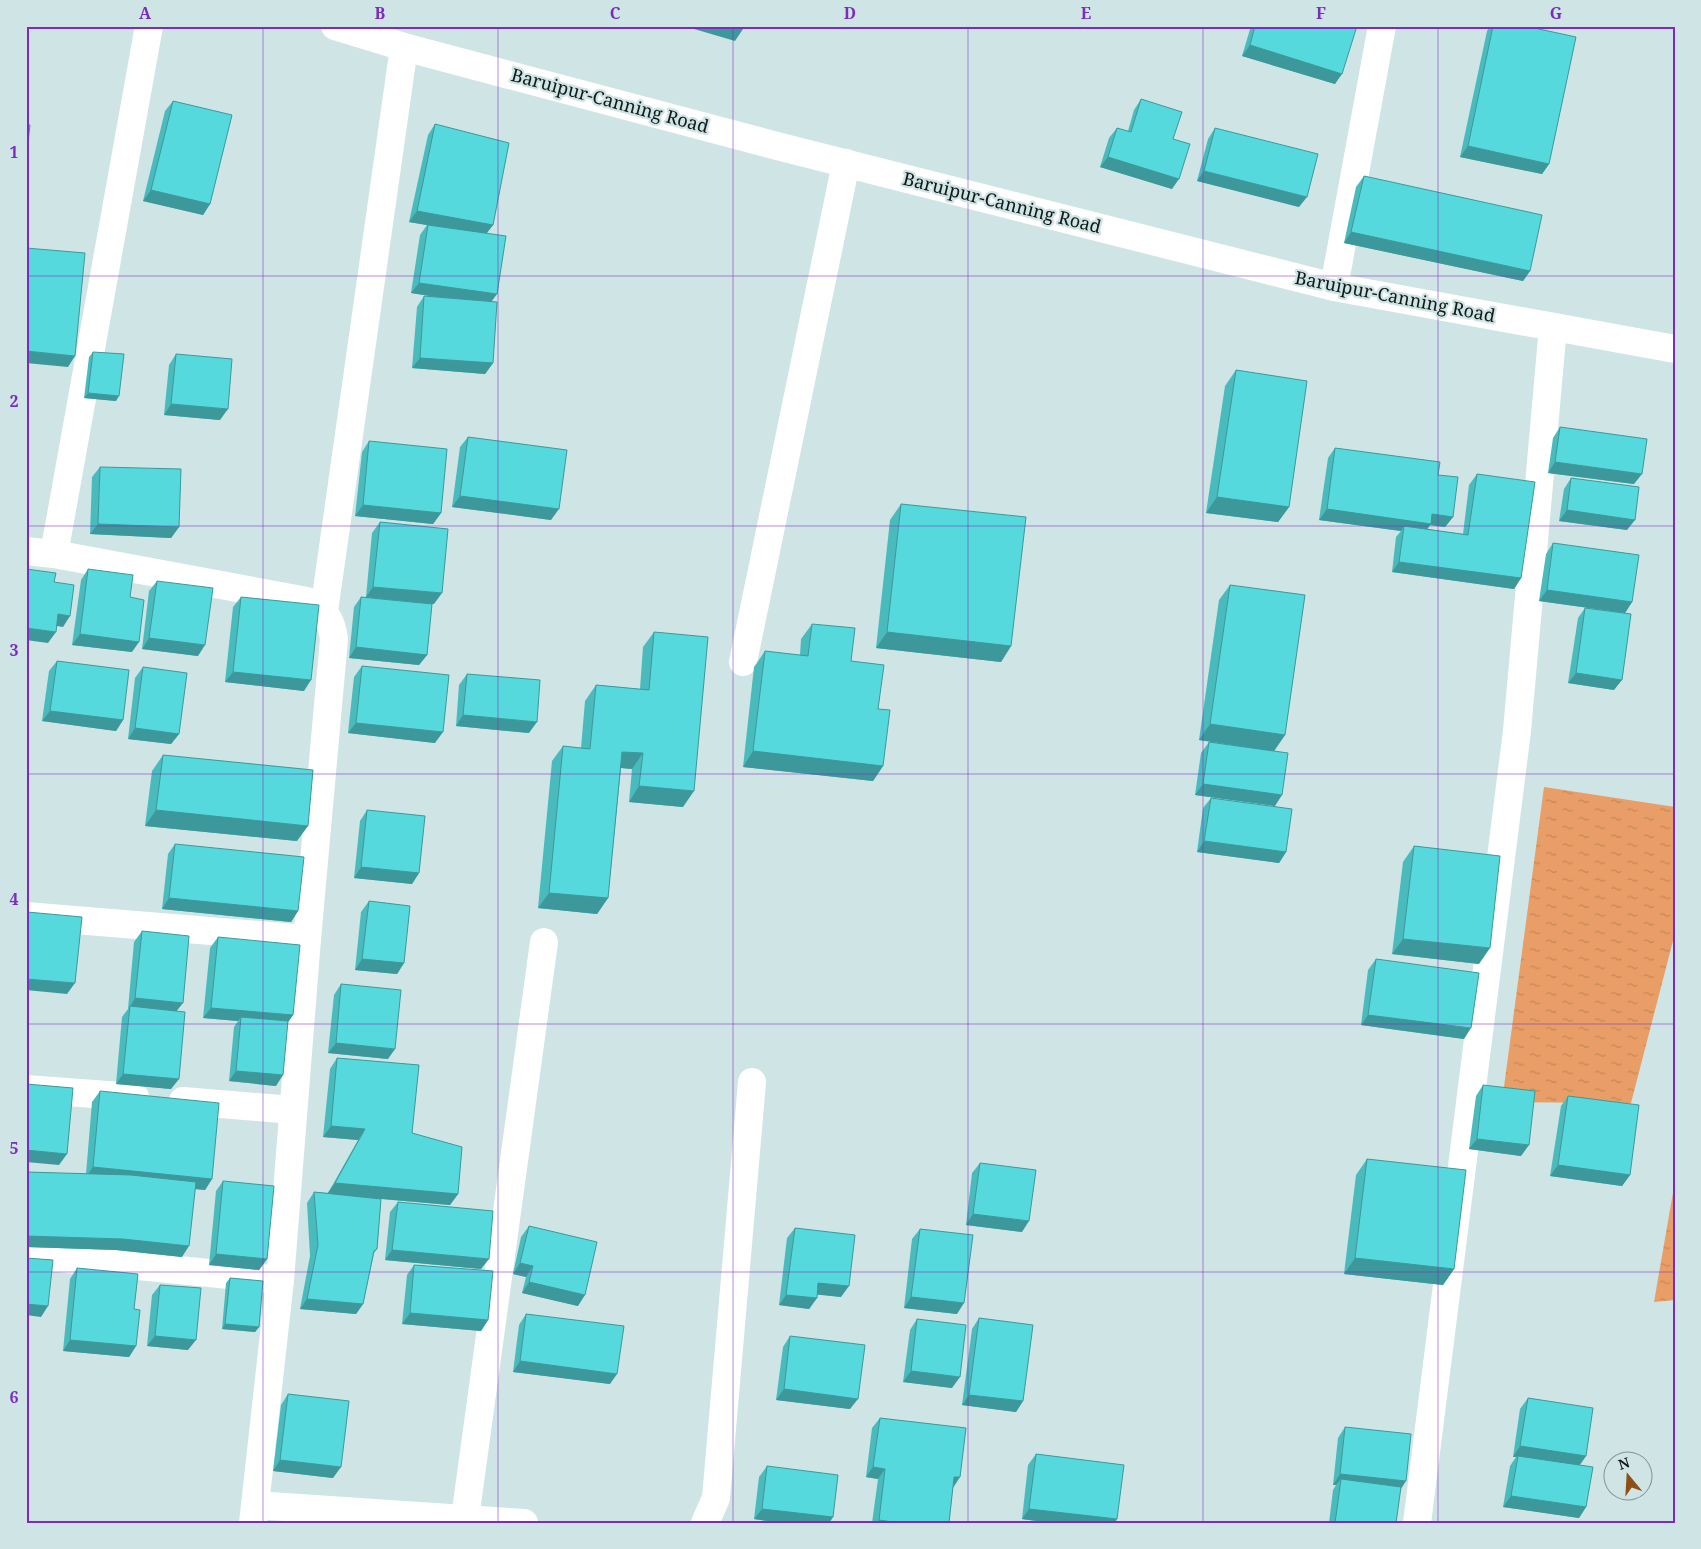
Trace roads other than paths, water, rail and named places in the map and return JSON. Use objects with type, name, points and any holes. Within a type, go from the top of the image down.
[{"type":"street","points":[[54,554],[149,26]]},
{"type":"street","name":"Baruipur-Canning Road","points":[[336,26],[404,46],[846,163],[1334,287],[1675,349]]},
{"type":"street","points":[[1334,287],[1382,26]]},
{"type":"street","points":[[324,611],[404,46]]},
{"type":"street","points":[[743,662],[846,163]]},
{"type":"street","points":[[1416,1523],[1517,731],[1553,327]]},
{"type":"street","points":[[26,551],[54,554],[307,601],[324,611],[332,625],[334,639],[307,940],[280,1280],[254,1514],[465,1518],[524,1523]]},
{"type":"street","points":[[26,916],[307,940]]},
{"type":"street","points":[[465,1518],[544,942]]},
{"type":"street","points":[[705,1523],[716,1498],[752,1082]]},
{"type":"street","points":[[26,1089],[293,1110]]},
{"type":"street","points":[[26,1256],[280,1280]]},
{"type":"water","points":[[1544,787],[1675,807],[1675,933],[1631,1103],[1502,1102]]},
{"type":"water","points":[[1675,1181],[1675,1300],[1654,1302]]}]
